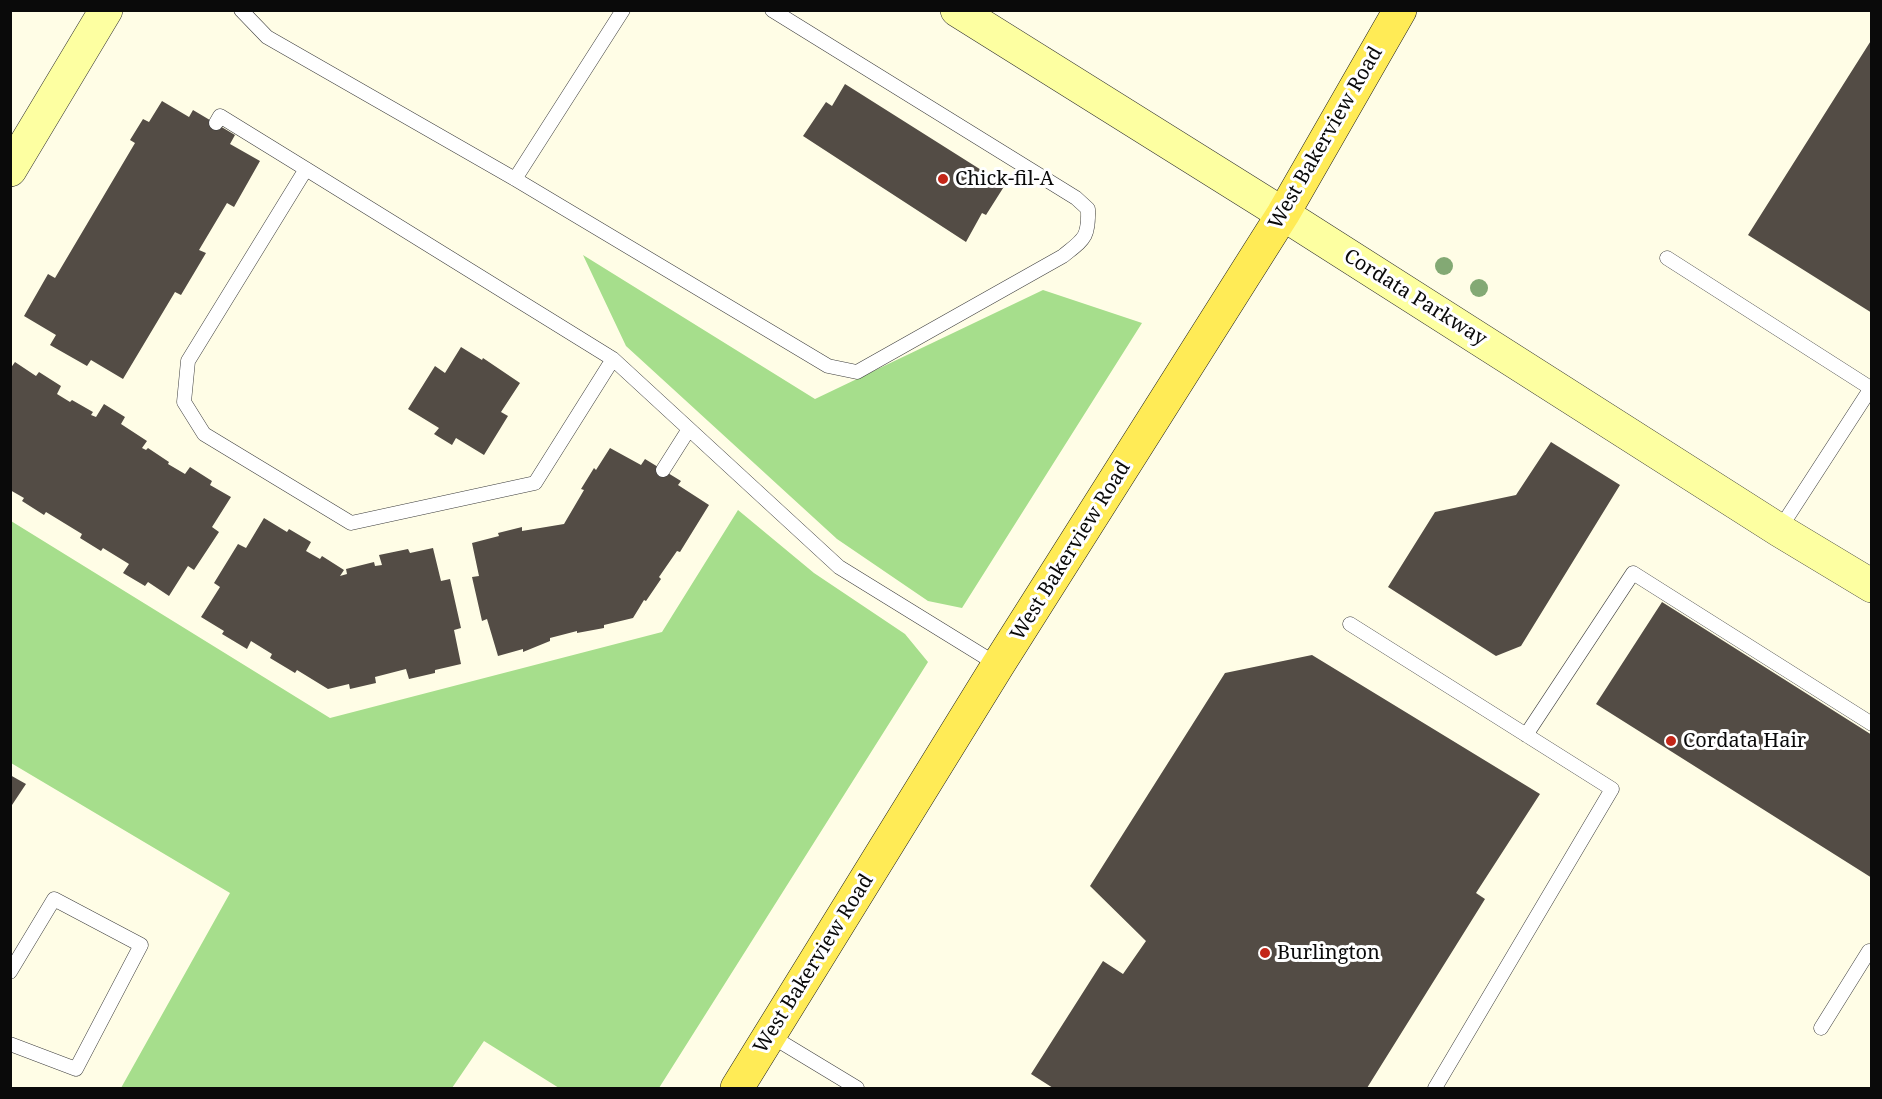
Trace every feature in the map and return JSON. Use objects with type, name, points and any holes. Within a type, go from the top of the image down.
[{"type":"main road","name":"West Bakerview Road","points":[[737,1089],[998,665],[1283,214],[1400,10]]},
{"type":"street","points":[[10,170],[106,10]]},
{"type":"street","name":"Cordata Parkway","points":[[957,10],[1283,214],[1779,530],[1872,586]]},
{"type":"lane","points":[[241,10],[267,37],[515,179],[828,366],[857,372],[1063,256],[1084,239],[1089,225],[1088,209],[1076,198],[772,10]]},
{"type":"lane","points":[[515,179],[623,10]]},
{"type":"lane","points":[[216,123],[220,116],[613,359],[839,567],[998,665]]},
{"type":"lane","points":[[306,170],[188,362],[184,402],[204,434],[351,523],[535,483],[613,359]]},
{"type":"lane","points":[[1667,258],[1871,388],[1779,530]]},
{"type":"lane","points":[[663,470],[689,429]]},
{"type":"lane","points":[[1526,735],[1633,573],[1872,724]]},
{"type":"lane","points":[[1350,624],[1612,789],[1435,1089]]},
{"type":"lane","points":[[10,972],[54,899],[141,945],[76,1069],[10,1044]]},
{"type":"lane","points":[[1821,1028],[1869,951]]},
{"type":"lane","points":[[771,1036],[857,1089]]},
{"type":"green space","points":[[583,255],[815,399],[1043,290],[1142,323],[962,608],[928,601],[837,539],[626,346]]},
{"type":"green space","points":[[738,510],[814,573],[905,634],[928,662],[659,1088],[559,1088],[484,1041],[452,1088],[121,1088],[230,893],[11,763],[11,521],[330,718],[662,632]]},
{"type":"building","points":[[1872,39],[1872,313],[1748,235]]},
{"type":"building","points":[[845,84],[1005,185],[986,215],[982,213],[966,242],[803,136],[826,102],[832,106]]},
{"type":"building","points":[[162,101],[189,117],[193,110],[235,135],[230,144],[260,161],[234,207],[227,203],[199,250],[206,253],[181,295],[175,292],[123,379],[91,360],[87,366],[50,345],[56,335],[24,316],[48,274],[55,278],[135,143],[130,140],[143,119],[149,122]]},
{"type":"building","points":[[461,347],[482,360],[483,358],[520,383],[501,412],[508,416],[484,455],[456,438],[452,445],[434,434],[439,428],[408,409],[435,366],[445,373]]},
{"type":"building","points":[[15,362],[36,376],[39,372],[61,386],[57,394],[93,412],[91,415],[96,417],[104,404],[125,417],[121,424],[147,441],[142,448],[146,450],[148,448],[185,474],[190,467],[212,481],[210,485],[231,497],[212,527],[219,532],[194,570],[188,566],[169,596],[148,582],[145,586],[123,573],[129,564],[103,548],[101,551],[80,538],[82,534],[46,512],[44,515],[22,501],[24,498],[10,490],[10,369]]},
{"type":"building","points":[[1551,442],[1620,485],[1521,646],[1496,656],[1388,587],[1435,512],[1516,495]]},
{"type":"building","points":[[610,448],[641,465],[645,459],[681,481],[678,485],[709,505],[680,552],[677,551],[659,577],[661,579],[633,618],[604,625],[604,628],[577,633],[577,631],[550,638],[550,641],[523,652],[523,649],[498,656],[487,619],[482,621],[472,577],[479,576],[472,543],[522,527],[522,531],[564,524],[584,490],[581,489]]},
{"type":"building","points":[[264,518],[287,532],[289,529],[311,542],[306,551],[320,559],[322,556],[344,570],[340,576],[347,574],[346,569],[374,562],[375,566],[382,565],[379,555],[408,549],[410,553],[433,548],[441,581],[450,579],[461,628],[454,630],[461,664],[409,679],[406,669],[375,677],[376,683],[350,689],[349,684],[328,689],[297,670],[295,673],[270,658],[272,654],[251,641],[247,649],[222,634],[224,631],[201,617],[220,587],[214,583],[238,544],[246,548]]},
{"type":"building","points":[[1662,602],[1872,735],[1872,878],[1596,704]]},
{"type":"building","points":[[1312,655],[1540,794],[1476,893],[1485,899],[1367,1088],[1053,1088],[1031,1074],[1103,961],[1123,974],[1146,941],[1090,886],[1225,673]]},
{"type":"building","points":[[10,775],[26,784],[10,808]]},
{"type":"place","name":"Chick-fil-A","points":[[943,179]]},
{"type":"place","name":"Cordata Hair","points":[[1671,741]]},
{"type":"place","name":"Burlington","points":[[1265,953]]}]
